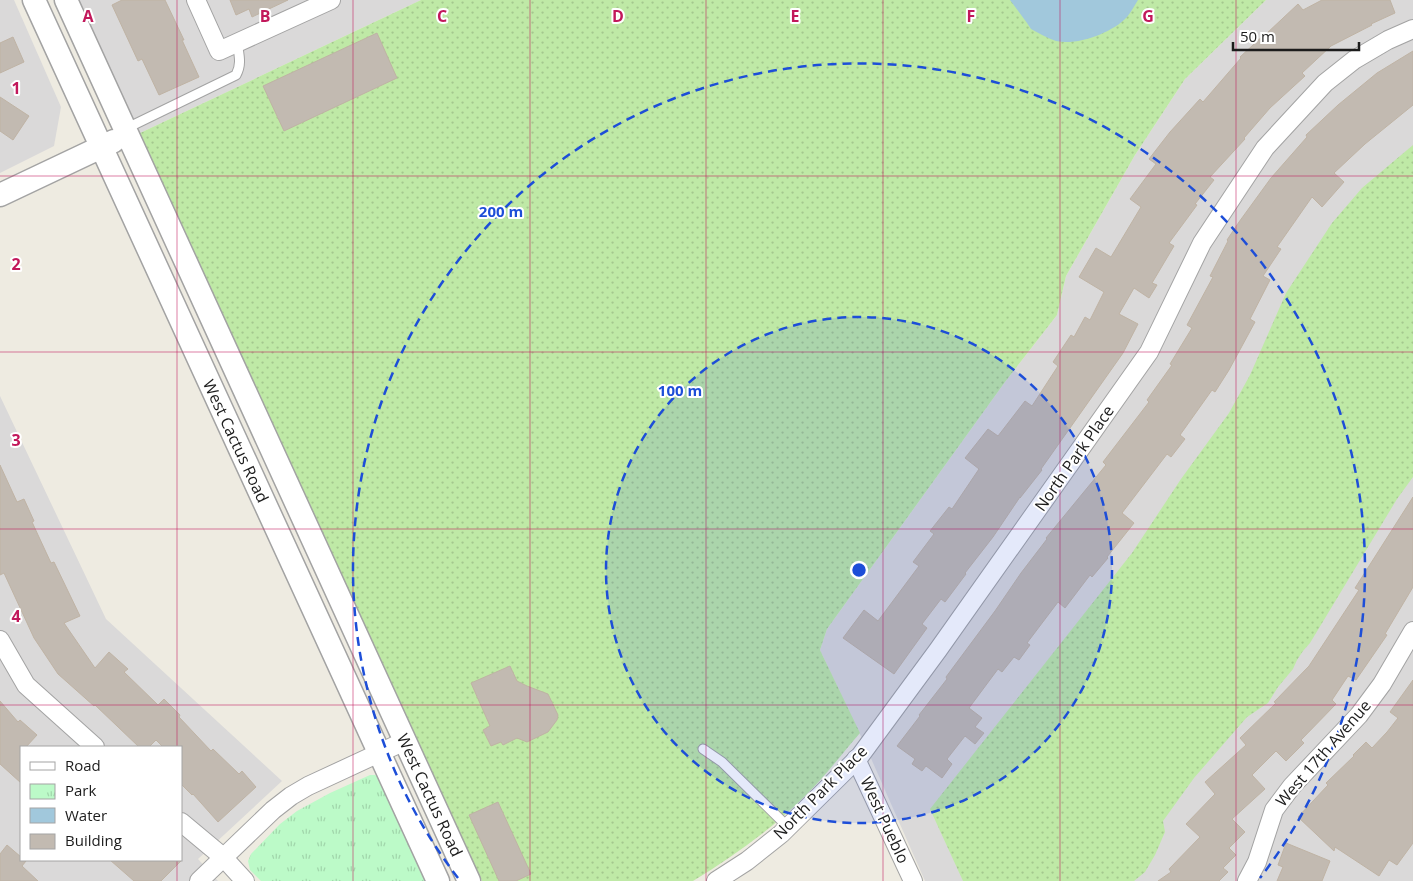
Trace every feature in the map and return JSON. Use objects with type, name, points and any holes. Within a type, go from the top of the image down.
[{"type":"street","name":"West Cactus Road","points":[[34,0],[438,881]]},
{"type":"street","name":"West Cactus Road","points":[[66,0],[469,881]]},
{"type":"street","points":[[196,0],[219,51],[331,0]]},
{"type":"street","name":"North Park Place","points":[[716,881],[747,861],[781,834],[856,760],[943,642],[1149,352],[1202,243],[1265,148],[1325,83],[1354,60],[1388,40],[1413,29]]},
{"type":"street","points":[[0,195],[101,147],[126,132]]},
{"type":"street","name":"West 17th Avenue","points":[[1247,881],[1257,862],[1274,810],[1292,786],[1359,715],[1382,684],[1413,631]]},
{"type":"street","points":[[0,640],[26,685],[94,746]]},
{"type":"street","points":[[199,881],[273,810],[291,796],[405,741]]},
{"type":"street","name":"West Pueblo","points":[[856,760],[913,881]]},
{"type":"street","points":[[182,823],[223,857],[245,881]]},
{"type":"lane","points":[[126,132],[236,76],[240,61],[237,42]]},
{"type":"lane","points":[[703,749],[722,762],[788,827]]},
{"type":"shaded area","points":[[0,0],[14,0],[61,107],[54,146],[0,173]]},
{"type":"shaded area","points":[[76,0],[421,0],[138,134]]},
{"type":"shaded area","points":[[1266,0],[1413,0],[1413,881],[925,881],[866,747],[820,650],[827,629],[1005,382],[1057,315],[1066,276],[1135,155],[1185,79]]},
{"type":"shaded area","points":[[0,396],[106,619],[282,781],[198,859],[218,881],[0,881]]},
{"type":"green space","points":[[421,0],[1266,0],[1185,79],[1135,155],[1066,276],[1057,315],[1005,382],[827,629],[820,650],[860,733],[816,784],[789,811],[749,844],[693,881],[482,881],[138,134]]},
{"type":"green space","points":[[1413,145],[1413,477],[1397,499],[1293,669],[1268,703],[1247,717],[1194,778],[1163,821],[1165,832],[1145,872],[1134,881],[963,881],[930,809],[1132,553],[1181,479],[1229,413],[1250,375],[1286,293],[1332,223],[1362,188]]},
{"type":"green space","points":[[370,775],[375,775],[382,779],[431,881],[261,881],[250,870],[248,861],[251,854],[280,824],[297,811],[330,793]]},
{"type":"water","points":[[1010,0],[1138,0],[1127,17],[1113,28],[1084,40],[1064,42],[1053,40],[1031,29]]},
{"type":"building","points":[[122,0],[165,0],[199,77],[159,95],[142,59],[138,61],[112,5]]},
{"type":"building","points":[[230,0],[288,0],[252,17],[249,9],[236,15]]},
{"type":"building","points":[[1322,0],[1390,0],[1395,13],[1331,46],[1302,73],[1305,76],[1270,108],[1210,177],[1214,180],[1195,204],[1197,205],[1169,243],[1174,246],[1152,283],[1157,285],[1149,298],[1134,288],[1119,314],[1138,324],[1123,353],[1042,470],[1020,497],[966,574],[945,602],[941,599],[922,624],[927,628],[894,674],[843,638],[864,610],[878,621],[919,566],[913,562],[934,534],[930,531],[949,507],[952,509],[979,469],[965,458],[988,429],[998,436],[1025,401],[1032,406],[1058,366],[1053,362],[1071,335],[1074,337],[1085,317],[1090,320],[1104,292],[1079,277],[1096,248],[1111,257],[1141,207],[1130,199],[1156,164],[1149,159],[1200,99],[1203,102],[1240,57],[1266,33],[1298,4],[1303,10]]},
{"type":"building","points":[[377,33],[397,78],[284,131],[263,86]]},
{"type":"building","points":[[13,37],[24,62],[0,73],[0,43]]},
{"type":"building","points":[[1413,51],[1413,105],[1365,144],[1334,173],[1344,182],[1322,207],[1312,197],[1277,247],[1281,249],[1263,276],[1270,280],[1250,319],[1255,322],[1229,370],[1215,392],[1212,390],[1180,435],[1185,439],[1171,457],[1167,454],[1122,513],[1134,523],[1108,558],[1092,577],[1090,575],[1065,608],[1058,602],[1027,643],[1030,645],[1019,660],[1014,657],[1002,672],[998,669],[969,708],[982,718],[975,727],[984,733],[975,744],[965,736],[947,759],[952,764],[942,778],[926,766],[922,771],[912,764],[915,759],[897,746],[947,679],[946,677],[1046,538],[1106,465],[1103,462],[1149,402],[1147,400],[1172,365],[1170,364],[1192,328],[1187,325],[1213,277],[1210,276],[1227,240],[1239,222],[1271,178],[1307,137],[1306,135],[1338,105],[1377,73]]},
{"type":"building","points":[[0,97],[29,116],[13,140],[0,131]]},
{"type":"building","points":[[0,465],[17,502],[24,499],[34,521],[32,522],[51,563],[54,562],[80,616],[64,623],[95,668],[109,652],[128,669],[124,672],[158,705],[164,699],[211,751],[213,749],[239,774],[242,771],[256,787],[218,822],[193,794],[182,785],[182,746],[162,746],[156,740],[150,746],[138,746],[95,705],[58,674],[34,638],[4,573],[0,575]]},
{"type":"building","points":[[1413,497],[1413,587],[1385,634],[1387,635],[1356,680],[1348,676],[1332,700],[1336,704],[1301,740],[1304,743],[1286,761],[1276,751],[1252,775],[1265,789],[1232,819],[1245,832],[1229,848],[1236,855],[1223,868],[1228,872],[1219,881],[1158,881],[1171,872],[1169,869],[1200,837],[1186,824],[1215,794],[1205,782],[1246,745],[1240,738],[1276,703],[1274,702],[1309,666],[1359,590],[1355,588]]},
{"type":"building","points":[[510,666],[517,681],[548,694],[558,715],[557,720],[548,732],[527,742],[517,738],[503,745],[501,742],[491,746],[483,730],[490,726],[471,683]]},
{"type":"building","points":[[1413,680],[1413,843],[1397,865],[1389,860],[1379,876],[1335,847],[1334,851],[1298,817],[1328,785],[1326,783],[1366,742],[1372,748],[1387,732],[1398,718],[1390,712]]},
{"type":"building","points":[[0,701],[18,722],[20,720],[37,735],[27,746],[20,746],[20,782],[0,764]]},
{"type":"building","points":[[498,802],[531,874],[516,881],[499,881],[469,815]]},
{"type":"building","points":[[1286,843],[1330,861],[1322,881],[1277,881],[1283,867],[1278,865]]},
{"type":"building","points":[[7,845],[20,856],[20,861],[26,861],[22,866],[38,881],[0,881],[0,854]]},
{"type":"building","points":[[111,861],[181,861],[161,881],[134,881]]}]
